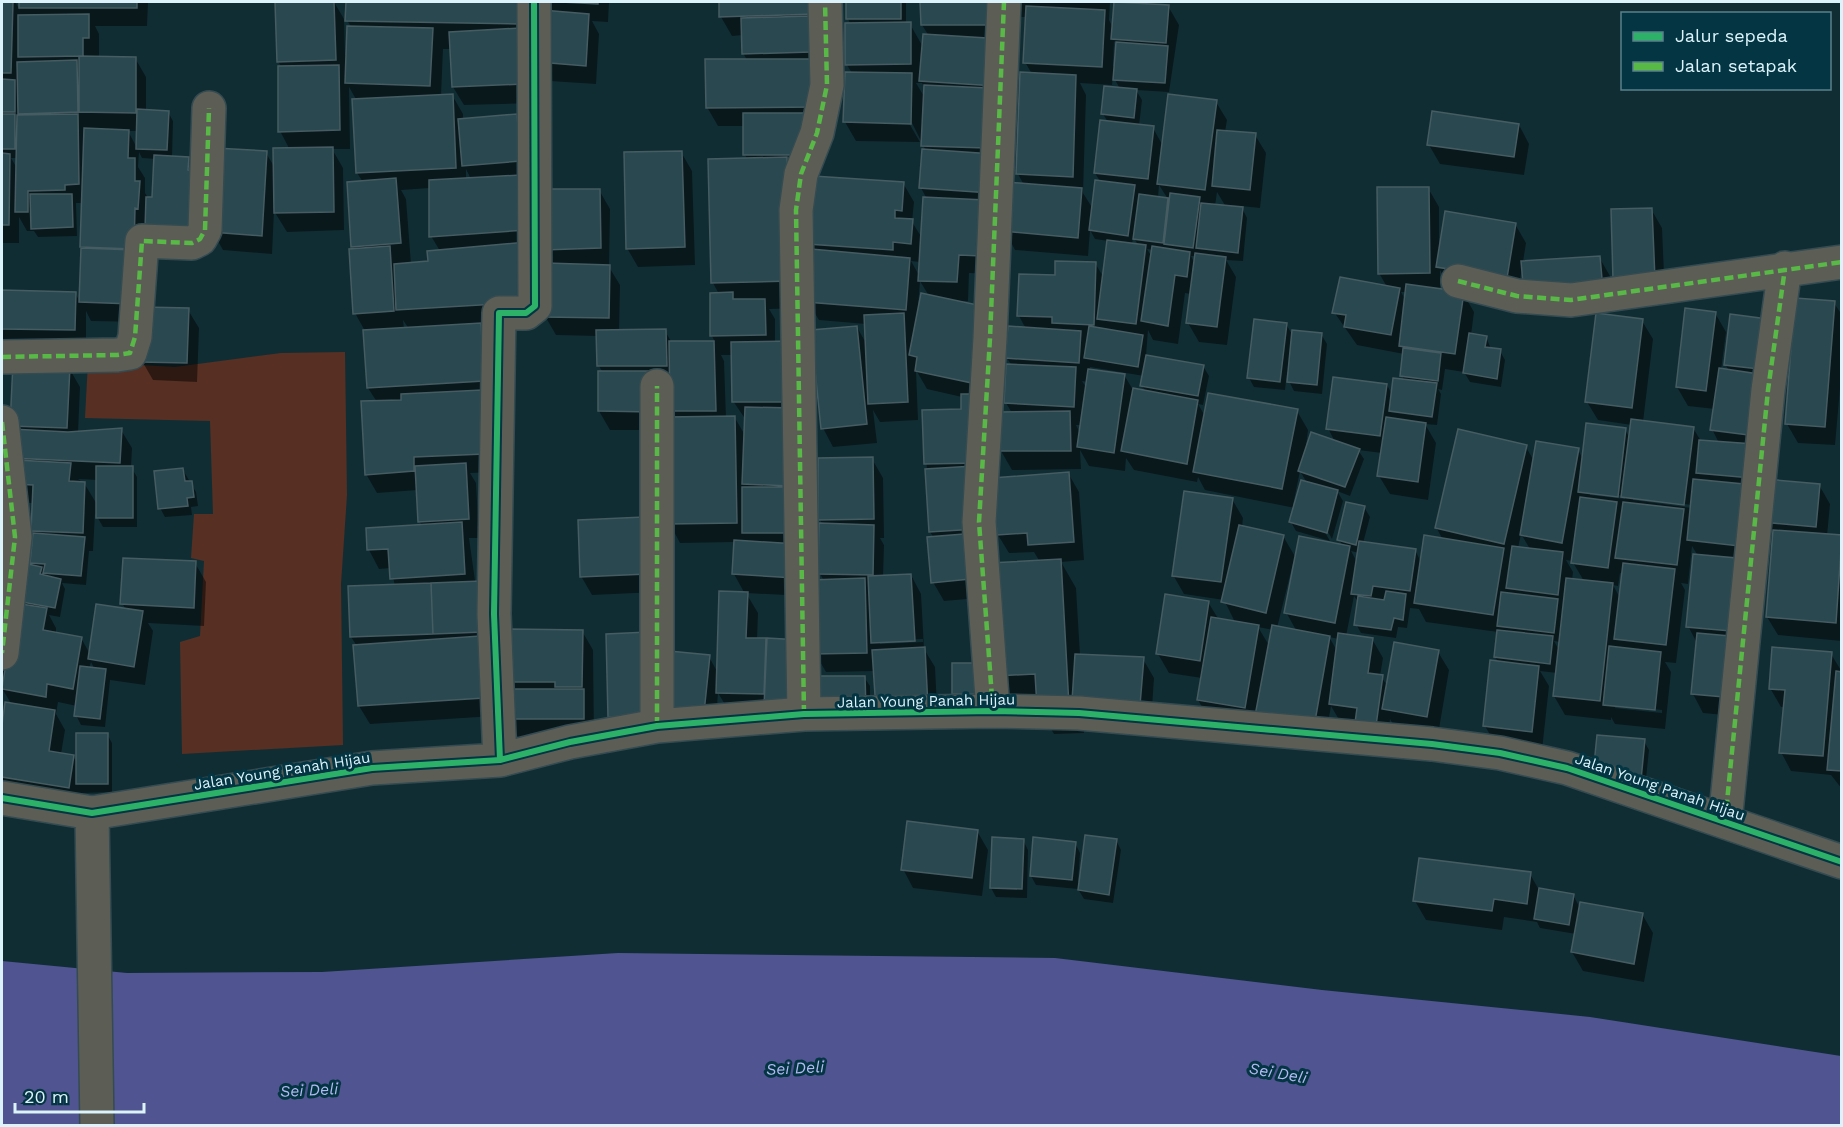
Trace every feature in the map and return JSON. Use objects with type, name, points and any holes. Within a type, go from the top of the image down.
[{"type":"street","points":[[500,760],[494,614],[499,313],[526,313],[535,306],[534,2]]},
{"type":"street","points":[[804,714],[796,210],[801,174],[816,133],[827,85],[825,2]]},
{"type":"street","points":[[993,711],[980,522],[991,326],[1004,2]]},
{"type":"street","points":[[2,357],[117,356],[130,353],[135,337],[142,241],[192,243],[200,239],[205,230],[209,108]]},
{"type":"street","points":[[1458,282],[1517,296],[1571,300],[1785,268],[1842,262]]},
{"type":"street","points":[[1725,822],[1768,390],[1785,268]]},
{"type":"street","points":[[657,386],[657,726]]},
{"type":"street","points":[[2,422],[15,537],[2,652]]},
{"type":"street","name":"Jalan Young Panah Hijau","points":[[2,798],[92,813],[372,768],[500,760],[570,742],[657,726],[804,714],[993,711],[1078,713],[1432,744],[1500,753],[1567,768],[1842,862]]},
{"type":"street","points":[[92,813],[97,1125]]},
{"type":"shaded area","points":[[345,352],[347,495],[341,584],[343,745],[182,754],[180,642],[200,636],[204,561],[191,558],[194,514],[213,514],[210,421],[85,418],[88,362],[175,367],[281,353]]},
{"type":"water","name":"Sei Deli","points":[[618,953],[1055,958],[1322,990],[1590,1017],[1841,1056],[1841,1125],[2,1125],[2,961],[127,973],[322,972]]},
{"type":"building","points":[[2,2],[13,2],[11,73],[2,73]]},
{"type":"building","points":[[19,2],[137,2],[137,8],[19,8]]},
{"type":"building","points":[[275,2],[334,2],[336,60],[277,62]]},
{"type":"building","points":[[346,2],[518,2],[518,24],[345,21]]},
{"type":"building","points":[[561,2],[598,2],[598,4]]},
{"type":"building","points":[[719,2],[813,2],[814,14],[719,17]]},
{"type":"building","points":[[846,2],[901,2],[901,19],[846,19]]},
{"type":"building","points":[[920,2],[999,2],[1000,25],[921,25]]},
{"type":"building","points":[[1114,2],[1169,5],[1166,43],[1111,39]]},
{"type":"building","points":[[1026,6],[1105,10],[1102,67],[1023,63]]},
{"type":"building","points":[[542,10],[589,14],[586,66],[538,62]]},
{"type":"building","points":[[89,14],[89,38],[83,38],[83,56],[18,57],[18,15]]},
{"type":"building","points":[[810,16],[811,52],[742,54],[741,18]]},
{"type":"building","points":[[911,22],[911,64],[845,65],[845,23]]},
{"type":"building","points":[[347,26],[433,28],[430,86],[345,83]]},
{"type":"building","points":[[521,28],[523,84],[452,87],[449,32]]},
{"type":"building","points":[[923,34],[987,38],[995,86],[919,81]]},
{"type":"building","points":[[1116,42],[1168,46],[1165,83],[1113,80]]},
{"type":"building","points":[[79,56],[136,57],[136,113],[79,112]]},
{"type":"building","points":[[705,59],[818,59],[818,107],[706,108]]},
{"type":"building","points":[[77,60],[78,112],[18,114],[17,62]]},
{"type":"building","points":[[339,65],[340,130],[278,132],[278,66]]},
{"type":"building","points":[[845,72],[912,73],[911,124],[843,122]]},
{"type":"building","points":[[1020,72],[1076,75],[1073,177],[1016,174]]},
{"type":"building","points":[[2,79],[15,80],[15,112],[2,112]]},
{"type":"building","points":[[924,85],[988,88],[986,148],[921,146]]},
{"type":"building","points":[[1104,86],[1137,89],[1134,118],[1101,114]]},
{"type":"building","points":[[453,94],[456,168],[356,173],[352,99]]},
{"type":"building","points":[[1168,94],[1217,100],[1205,190],[1157,184]]},
{"type":"building","points":[[137,109],[169,111],[167,150],[136,149]]},
{"type":"building","points":[[1432,111],[1519,124],[1514,157],[1427,145]]},
{"type":"building","points":[[743,113],[806,113],[805,155],[743,155]]},
{"type":"building","points":[[2,114],[15,114],[15,149],[2,149]]},
{"type":"building","points":[[78,114],[79,184],[65,185],[65,190],[28,191],[28,212],[15,212],[17,115]]},
{"type":"building","points":[[517,114],[521,161],[462,166],[458,119]]},
{"type":"building","points":[[1100,120],[1154,126],[1148,179],[1094,173]]},
{"type":"building","points":[[84,128],[129,130],[128,158],[135,158],[135,181],[140,181],[138,209],[135,208],[134,249],[80,247]]},
{"type":"building","points":[[1217,130],[1256,133],[1250,190],[1212,186]]},
{"type":"building","points":[[333,147],[334,212],[274,213],[273,148]]},
{"type":"building","points":[[215,148],[267,151],[262,236],[211,232]]},
{"type":"building","points":[[922,149],[993,154],[990,193],[919,188]]},
{"type":"building","points":[[682,151],[685,247],[626,249],[624,152]]},
{"type":"building","points":[[2,153],[10,154],[9,225],[2,225]]},
{"type":"building","points":[[154,155],[189,157],[188,170],[202,171],[199,232],[145,229],[146,197],[152,197]]},
{"type":"building","points":[[787,157],[791,281],[711,283],[708,159]]},
{"type":"building","points":[[521,175],[526,230],[429,237],[429,180]]},
{"type":"building","points":[[813,176],[904,182],[902,211],[895,210],[895,218],[913,219],[911,244],[893,242],[893,250],[807,244]]},
{"type":"building","points":[[396,178],[401,243],[351,247],[347,182]]},
{"type":"building","points":[[1095,180],[1135,185],[1128,236],[1089,230]]},
{"type":"building","points":[[1007,182],[1082,188],[1078,238],[1003,231]]},
{"type":"building","points":[[1377,187],[1429,187],[1430,273],[1378,274]]},
{"type":"building","points":[[542,189],[600,189],[601,248],[543,250]]},
{"type":"building","points":[[1170,193],[1200,197],[1193,248],[1164,244]]},
{"type":"building","points":[[30,194],[72,194],[73,227],[31,229]]},
{"type":"building","points":[[1139,194],[1168,198],[1163,243],[1133,239]]},
{"type":"building","points":[[923,197],[985,200],[982,256],[959,255],[957,282],[918,281]]},
{"type":"building","points":[[1201,203],[1243,207],[1238,253],[1196,248]]},
{"type":"building","points":[[1652,208],[1655,279],[1613,280],[1611,209]]},
{"type":"building","points":[[1445,211],[1516,223],[1507,278],[1436,267]]},
{"type":"building","points":[[1107,240],[1146,245],[1136,324],[1097,319]]},
{"type":"building","points":[[527,242],[530,302],[396,310],[394,264],[428,261],[427,251]]},
{"type":"building","points":[[390,246],[394,311],[353,314],[349,249]]},
{"type":"building","points":[[1152,246],[1190,252],[1187,277],[1175,275],[1168,326],[1141,321]]},
{"type":"building","points":[[81,248],[134,250],[132,304],[79,302]]},
{"type":"building","points":[[811,249],[910,258],[906,310],[806,302]]},
{"type":"building","points":[[1195,253],[1226,257],[1217,327],[1186,323]]},
{"type":"building","points":[[1600,256],[1603,290],[1524,295],[1521,261]]},
{"type":"building","points":[[1055,261],[1096,262],[1094,325],[1052,323],[1052,317],[1017,316],[1019,274],[1055,275]]},
{"type":"building","points":[[546,263],[610,265],[609,318],[544,317]]},
{"type":"building","points":[[1340,277],[1400,288],[1391,335],[1344,327],[1346,315],[1332,313]]},
{"type":"building","points":[[1406,284],[1464,292],[1455,354],[1399,346]]},
{"type":"building","points":[[2,290],[76,292],[75,330],[2,329]]},
{"type":"building","points":[[733,292],[733,299],[765,299],[766,335],[710,336],[710,293]]},
{"type":"building","points":[[921,293],[987,307],[972,383],[915,371],[917,357],[909,355]]},
{"type":"building","points":[[1795,298],[1835,301],[1825,427],[1785,424]]},
{"type":"building","points":[[142,307],[189,308],[187,363],[140,362]]},
{"type":"building","points":[[1685,308],[1716,312],[1706,391],[1676,387]]},
{"type":"building","points":[[904,313],[908,402],[868,404],[864,315]]},
{"type":"building","points":[[1596,313],[1643,319],[1632,408],[1585,402]]},
{"type":"building","points":[[1730,314],[1775,320],[1768,370],[1724,365]]},
{"type":"building","points":[[1254,319],[1287,323],[1280,382],[1247,378]]},
{"type":"building","points":[[481,323],[484,381],[367,388],[363,330]]},
{"type":"building","points":[[857,326],[867,424],[821,429],[811,330]]},
{"type":"building","points":[[1008,326],[1081,331],[1079,363],[1005,358]]},
{"type":"building","points":[[1089,326],[1143,335],[1138,367],[1084,358]]},
{"type":"building","points":[[666,329],[667,366],[597,366],[596,330]]},
{"type":"building","points":[[1292,330],[1322,333],[1317,385],[1287,382]]},
{"type":"building","points":[[1469,333],[1487,336],[1485,347],[1501,349],[1497,379],[1463,373]]},
{"type":"building","points":[[669,341],[714,341],[716,411],[670,411]]},
{"type":"building","points":[[795,341],[795,402],[732,402],[731,342]]},
{"type":"building","points":[[1403,348],[1441,353],[1438,381],[1400,376]]},
{"type":"building","points":[[1146,355],[1204,365],[1198,396],[1140,386]]},
{"type":"building","points":[[13,363],[70,366],[67,428],[10,426]]},
{"type":"building","points":[[1006,364],[1076,367],[1074,407],[1004,403]]},
{"type":"building","points":[[1719,368],[1765,375],[1756,436],[1710,430]]},
{"type":"building","points":[[1088,369],[1125,374],[1114,453],[1077,447]]},
{"type":"building","points":[[598,371],[651,371],[651,412],[598,411]]},
{"type":"building","points":[[1333,377],[1387,384],[1380,436],[1326,429]]},
{"type":"building","points":[[1393,378],[1437,383],[1432,417],[1389,411]]},
{"type":"building","points":[[1133,388],[1198,400],[1187,464],[1121,451]]},
{"type":"building","points":[[482,390],[484,454],[414,457],[414,471],[365,475],[361,401],[401,400],[401,394]]},
{"type":"building","points":[[1208,393],[1298,409],[1282,489],[1193,472]]},
{"type":"building","points":[[961,394],[976,394],[978,463],[924,464],[922,410],[961,409]]},
{"type":"building","points":[[745,407],[793,408],[790,486],[742,484]]},
{"type":"building","points":[[1070,411],[1071,451],[1000,451],[999,412]]},
{"type":"building","points":[[735,416],[737,523],[668,524],[667,417]]},
{"type":"building","points":[[1386,417],[1426,423],[1418,482],[1377,476]]},
{"type":"building","points":[[1631,419],[1694,427],[1684,505],[1621,497]]},
{"type":"building","points":[[1586,423],[1626,428],[1618,497],[1578,492]]},
{"type":"building","points":[[122,428],[120,463],[10,458],[12,429],[68,432]]},
{"type":"building","points":[[1458,429],[1527,445],[1504,544],[1435,528]]},
{"type":"building","points":[[1311,432],[1360,449],[1345,487],[1298,471]]},
{"type":"building","points":[[1699,440],[1754,444],[1751,478],[1696,473]]},
{"type":"building","points":[[1536,441],[1579,448],[1562,543],[1520,535]]},
{"type":"building","points":[[873,457],[874,519],[818,520],[818,458]]},
{"type":"building","points":[[16,460],[71,463],[69,481],[85,482],[83,533],[31,531],[33,485],[15,484]]},
{"type":"building","points":[[466,463],[469,519],[418,522],[415,466]]},
{"type":"building","points":[[96,466],[133,466],[133,518],[96,518]]},
{"type":"building","points":[[974,466],[977,529],[929,532],[925,469]]},
{"type":"building","points":[[183,468],[185,481],[192,481],[194,497],[187,498],[188,506],[158,509],[154,471]]},
{"type":"building","points":[[1069,472],[1074,542],[1028,545],[1027,533],[997,535],[992,478]]},
{"type":"building","points":[[1693,479],[1754,485],[1748,547],[1687,540]]},
{"type":"building","points":[[1765,479],[1820,484],[1816,527],[1762,522]]},
{"type":"building","points":[[1301,480],[1338,490],[1327,533],[1289,522]]},
{"type":"building","points":[[742,487],[799,487],[799,533],[742,533]]},
{"type":"building","points":[[1184,491],[1233,498],[1221,582],[1172,576]]},
{"type":"building","points":[[1580,497],[1617,502],[1608,568],[1571,563]]},
{"type":"building","points":[[1346,502],[1365,506],[1356,545],[1337,540]]},
{"type":"building","points":[[1623,502],[1684,509],[1677,565],[1615,558]]},
{"type":"building","points":[[644,517],[647,574],[580,577],[578,520]]},
{"type":"building","points":[[462,522],[465,574],[390,579],[388,549],[367,550],[366,528]]},
{"type":"building","points":[[819,523],[874,525],[873,575],[818,574]]},
{"type":"building","points":[[1239,525],[1284,535],[1266,613],[1221,602]]},
{"type":"building","points":[[1773,530],[1842,535],[1836,623],[1766,617]]},
{"type":"building","points":[[33,533],[85,537],[81,576],[43,573],[45,564],[30,563]]},
{"type":"building","points":[[976,533],[980,578],[931,583],[927,537]]},
{"type":"building","points":[[1424,535],[1504,548],[1493,615],[1414,603]]},
{"type":"building","points":[[1299,536],[1350,546],[1335,623],[1284,613]]},
{"type":"building","points":[[734,540],[797,544],[795,578],[732,574]]},
{"type":"building","points":[[1359,541],[1416,549],[1410,591],[1373,586],[1371,596],[1351,594]]},
{"type":"building","points":[[1512,546],[1563,552],[1558,595],[1506,588]]},
{"type":"building","points":[[1693,554],[1748,559],[1742,632],[1686,627]]},
{"type":"building","points":[[123,558],[196,561],[194,608],[120,604]]},
{"type":"building","points":[[1061,559],[1069,706],[1037,707],[1035,674],[996,676],[990,563]]},
{"type":"building","points":[[23,563],[42,567],[40,574],[61,579],[55,608],[16,601]]},
{"type":"building","points":[[1623,563],[1675,569],[1666,645],[1614,639]]},
{"type":"building","points":[[911,574],[915,641],[871,643],[868,576]]},
{"type":"building","points":[[865,578],[867,653],[813,654],[811,580]]},
{"type":"building","points":[[1566,578],[1613,583],[1600,701],[1553,696]]},
{"type":"building","points":[[481,581],[483,632],[433,634],[431,583]]},
{"type":"building","points":[[431,583],[433,634],[350,637],[348,586]]},
{"type":"building","points":[[719,591],[748,592],[746,638],[766,638],[764,694],[716,693]]},
{"type":"building","points":[[1386,591],[1406,594],[1403,620],[1394,618],[1391,630],[1354,625],[1358,596],[1384,600]]},
{"type":"building","points":[[1501,592],[1558,599],[1554,633],[1497,626]]},
{"type":"building","points":[[1165,594],[1209,601],[1200,661],[1156,654]]},
{"type":"building","points":[[15,603],[47,608],[43,630],[82,637],[73,689],[47,684],[46,697],[2,689]]},
{"type":"building","points":[[96,604],[143,611],[134,667],[88,659]]},
{"type":"building","points":[[1211,617],[1259,625],[1245,708],[1197,700]]},
{"type":"building","points":[[1272,625],[1330,636],[1314,727],[1255,716]]},
{"type":"building","points":[[510,629],[583,630],[582,687],[555,687],[555,682],[509,682]]},
{"type":"building","points":[[1497,630],[1553,636],[1550,664],[1494,657]]},
{"type":"building","points":[[648,632],[650,716],[608,717],[606,634]]},
{"type":"building","points":[[1338,633],[1373,638],[1368,673],[1383,675],[1375,733],[1354,730],[1357,708],[1329,704]]},
{"type":"building","points":[[1697,633],[1741,637],[1735,698],[1691,694]]},
{"type":"building","points":[[480,636],[484,698],[358,706],[353,645]]},
{"type":"building","points":[[767,638],[800,640],[796,709],[764,707]]},
{"type":"building","points":[[1394,642],[1439,650],[1427,717],[1382,709]]},
{"type":"building","points":[[1609,646],[1661,652],[1655,710],[1603,705]]},
{"type":"building","points":[[925,647],[928,707],[876,710],[872,650]]},
{"type":"building","points":[[1772,647],[1832,652],[1823,756],[1779,753],[1785,690],[1769,689]]},
{"type":"building","points":[[669,651],[710,655],[704,713],[664,710]]},
{"type":"building","points":[[1075,654],[1144,657],[1140,705],[1072,701]]},
{"type":"building","points":[[1490,660],[1539,666],[1532,732],[1483,726]]},
{"type":"building","points":[[952,663],[977,663],[977,694],[952,694]]},
{"type":"building","points":[[80,666],[106,669],[100,719],[74,716]]},
{"type":"building","points":[[1836,671],[1842,672],[1842,771],[1827,770]]},
{"type":"building","points":[[817,676],[865,676],[866,709],[817,709]]},
{"type":"building","points":[[505,689],[584,689],[584,719],[506,719]]},
{"type":"building","points":[[5,702],[55,710],[49,751],[74,755],[69,788],[2,777],[2,725]]},
{"type":"building","points":[[76,733],[108,733],[108,784],[76,784]]},
{"type":"building","points":[[1597,735],[1645,739],[1641,780],[1593,775]]},
{"type":"building","points":[[907,821],[978,830],[972,878],[901,870]]},
{"type":"building","points":[[1085,835],[1117,839],[1109,895],[1078,890]]},
{"type":"building","points":[[992,837],[1024,839],[1022,889],[990,888]]},
{"type":"building","points":[[1033,837],[1076,842],[1072,880],[1030,876]]},
{"type":"building","points":[[1419,858],[1531,872],[1527,904],[1494,899],[1492,911],[1413,901]]},
{"type":"building","points":[[1539,888],[1574,894],[1569,925],[1534,919]]},
{"type":"building","points":[[1580,902],[1643,913],[1634,964],[1571,952]]},
{"type":"marked path","points":[[804,714],[796,210],[801,174],[817,133],[827,85],[825,2]]},
{"type":"marked path","points":[[993,711],[979,522],[990,338],[1004,2]]},
{"type":"marked path","points":[[2,357],[130,353],[135,337],[142,241],[192,243],[200,239],[205,230],[209,108]]},
{"type":"marked path","points":[[1458,281],[1517,296],[1571,300],[1842,262]]},
{"type":"marked path","points":[[1725,822],[1768,390],[1785,268]]},
{"type":"marked path","points":[[657,386],[657,726]]},
{"type":"marked path","points":[[2,422],[15,537],[2,653]]},
{"type":"cycle path","points":[[500,760],[494,614],[499,313],[526,313],[535,306],[534,2]]},
{"type":"cycle path","points":[[2,798],[92,813],[372,768],[500,760],[570,742],[657,726],[804,714],[993,711],[1079,713],[1432,744],[1500,753],[1567,768],[1842,862]]}]
